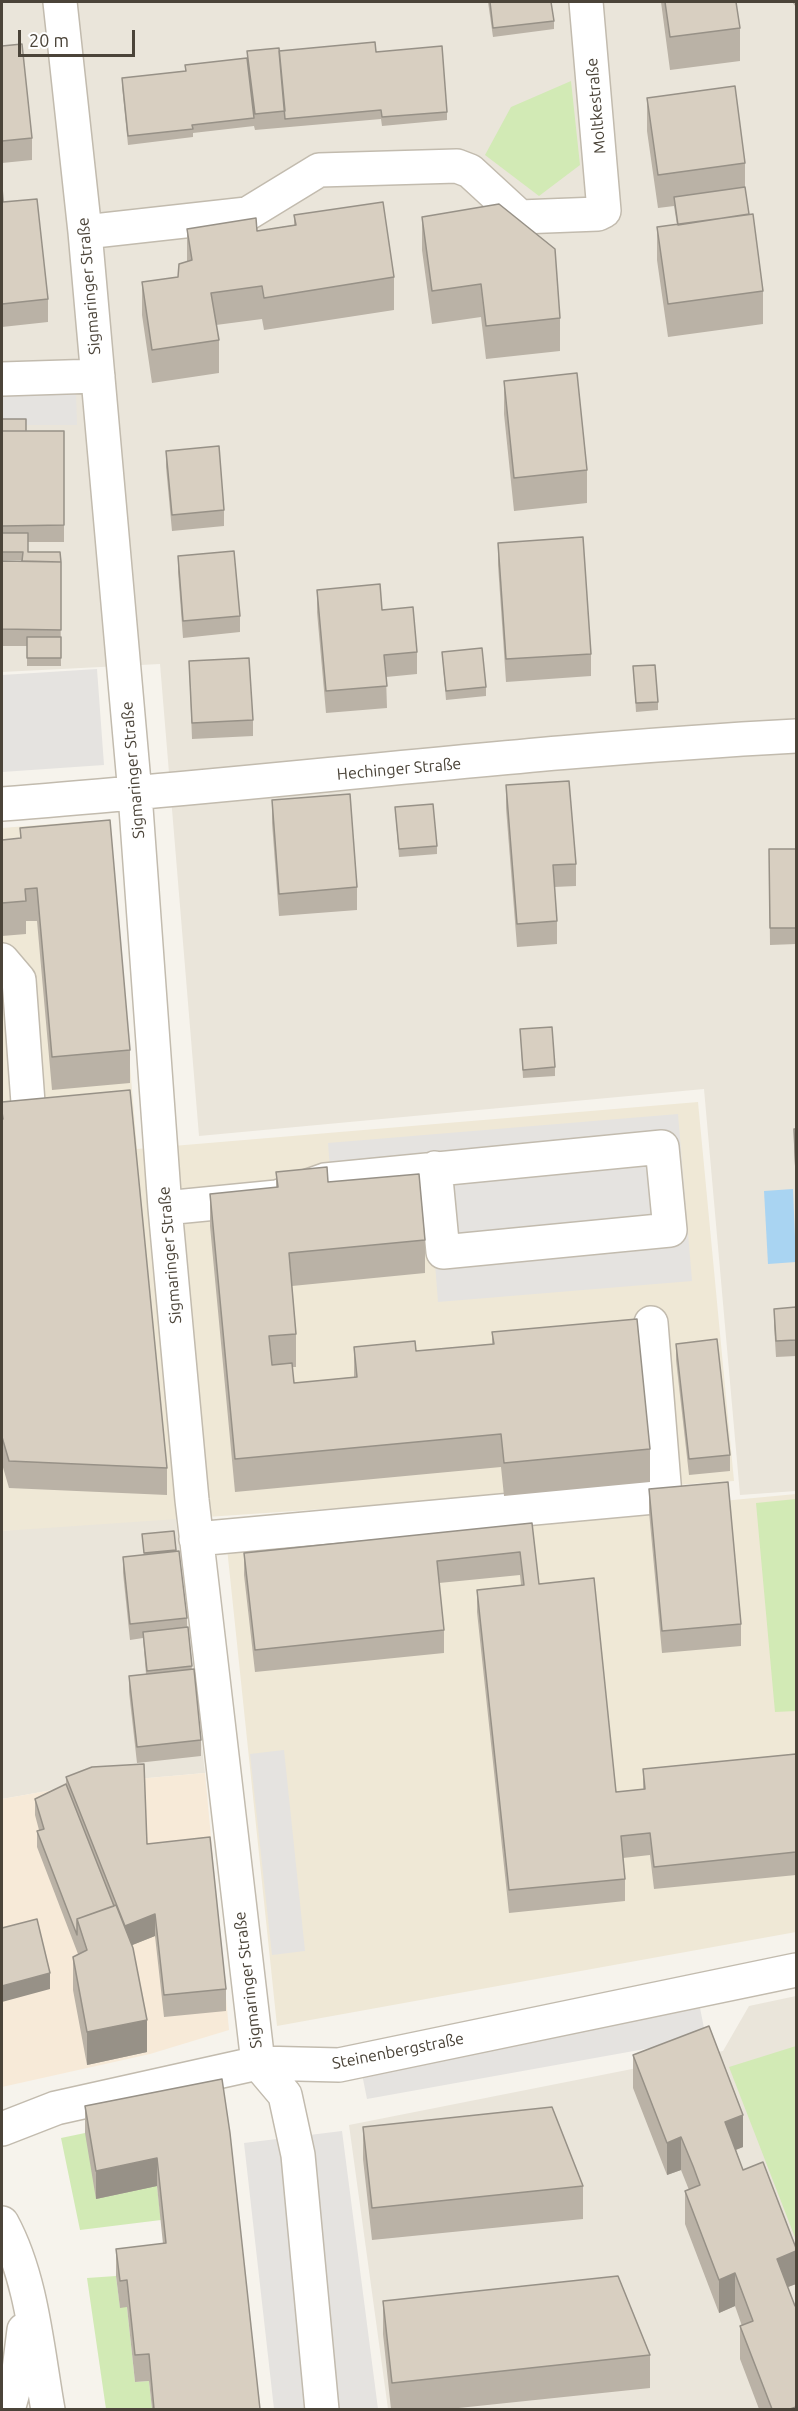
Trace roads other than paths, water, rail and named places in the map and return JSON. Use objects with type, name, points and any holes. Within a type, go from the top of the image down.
[{"type":"street","name":"Sigmaringer Straße","points":[[60,2],[85,232],[135,794],[165,1208],[196,1539],[258,2063],[285,2095],[298,2155],[322,2409]]},
{"type":"street","name":"Moltkestraße","points":[[85,232],[247,214],[319,170],[458,166],[470,171],[520,216],[598,214],[604,211],[586,2]]},
{"type":"street","points":[[2,379],[98,376]]},
{"type":"street","name":"Hechinger Straße","points":[[2,804],[135,794],[691,742],[796,736]]},
{"type":"street","points":[[2,960],[19,980],[27,1103]]},
{"type":"street","points":[[122,1098],[157,1096]]},
{"type":"street","points":[[165,1208],[277,1197],[325,1180],[435,1168],[662,1147],[670,1230],[443,1252],[435,1168]]},
{"type":"street","points":[[196,1539],[665,1496],[651,1323]]},
{"type":"street","name":"Steinenbergstraße","points":[[2,2129],[56,2108],[258,2063],[339,2065],[796,1970]]},
{"type":"street","points":[[2,2223],[17,2258],[28,2301],[48,2409]]},
{"type":"street","points":[[8,2409],[20,2370],[28,2301]]},
{"type":"water","points":[[793,1189],[796,1262],[768,1264],[764,1191]]}]
